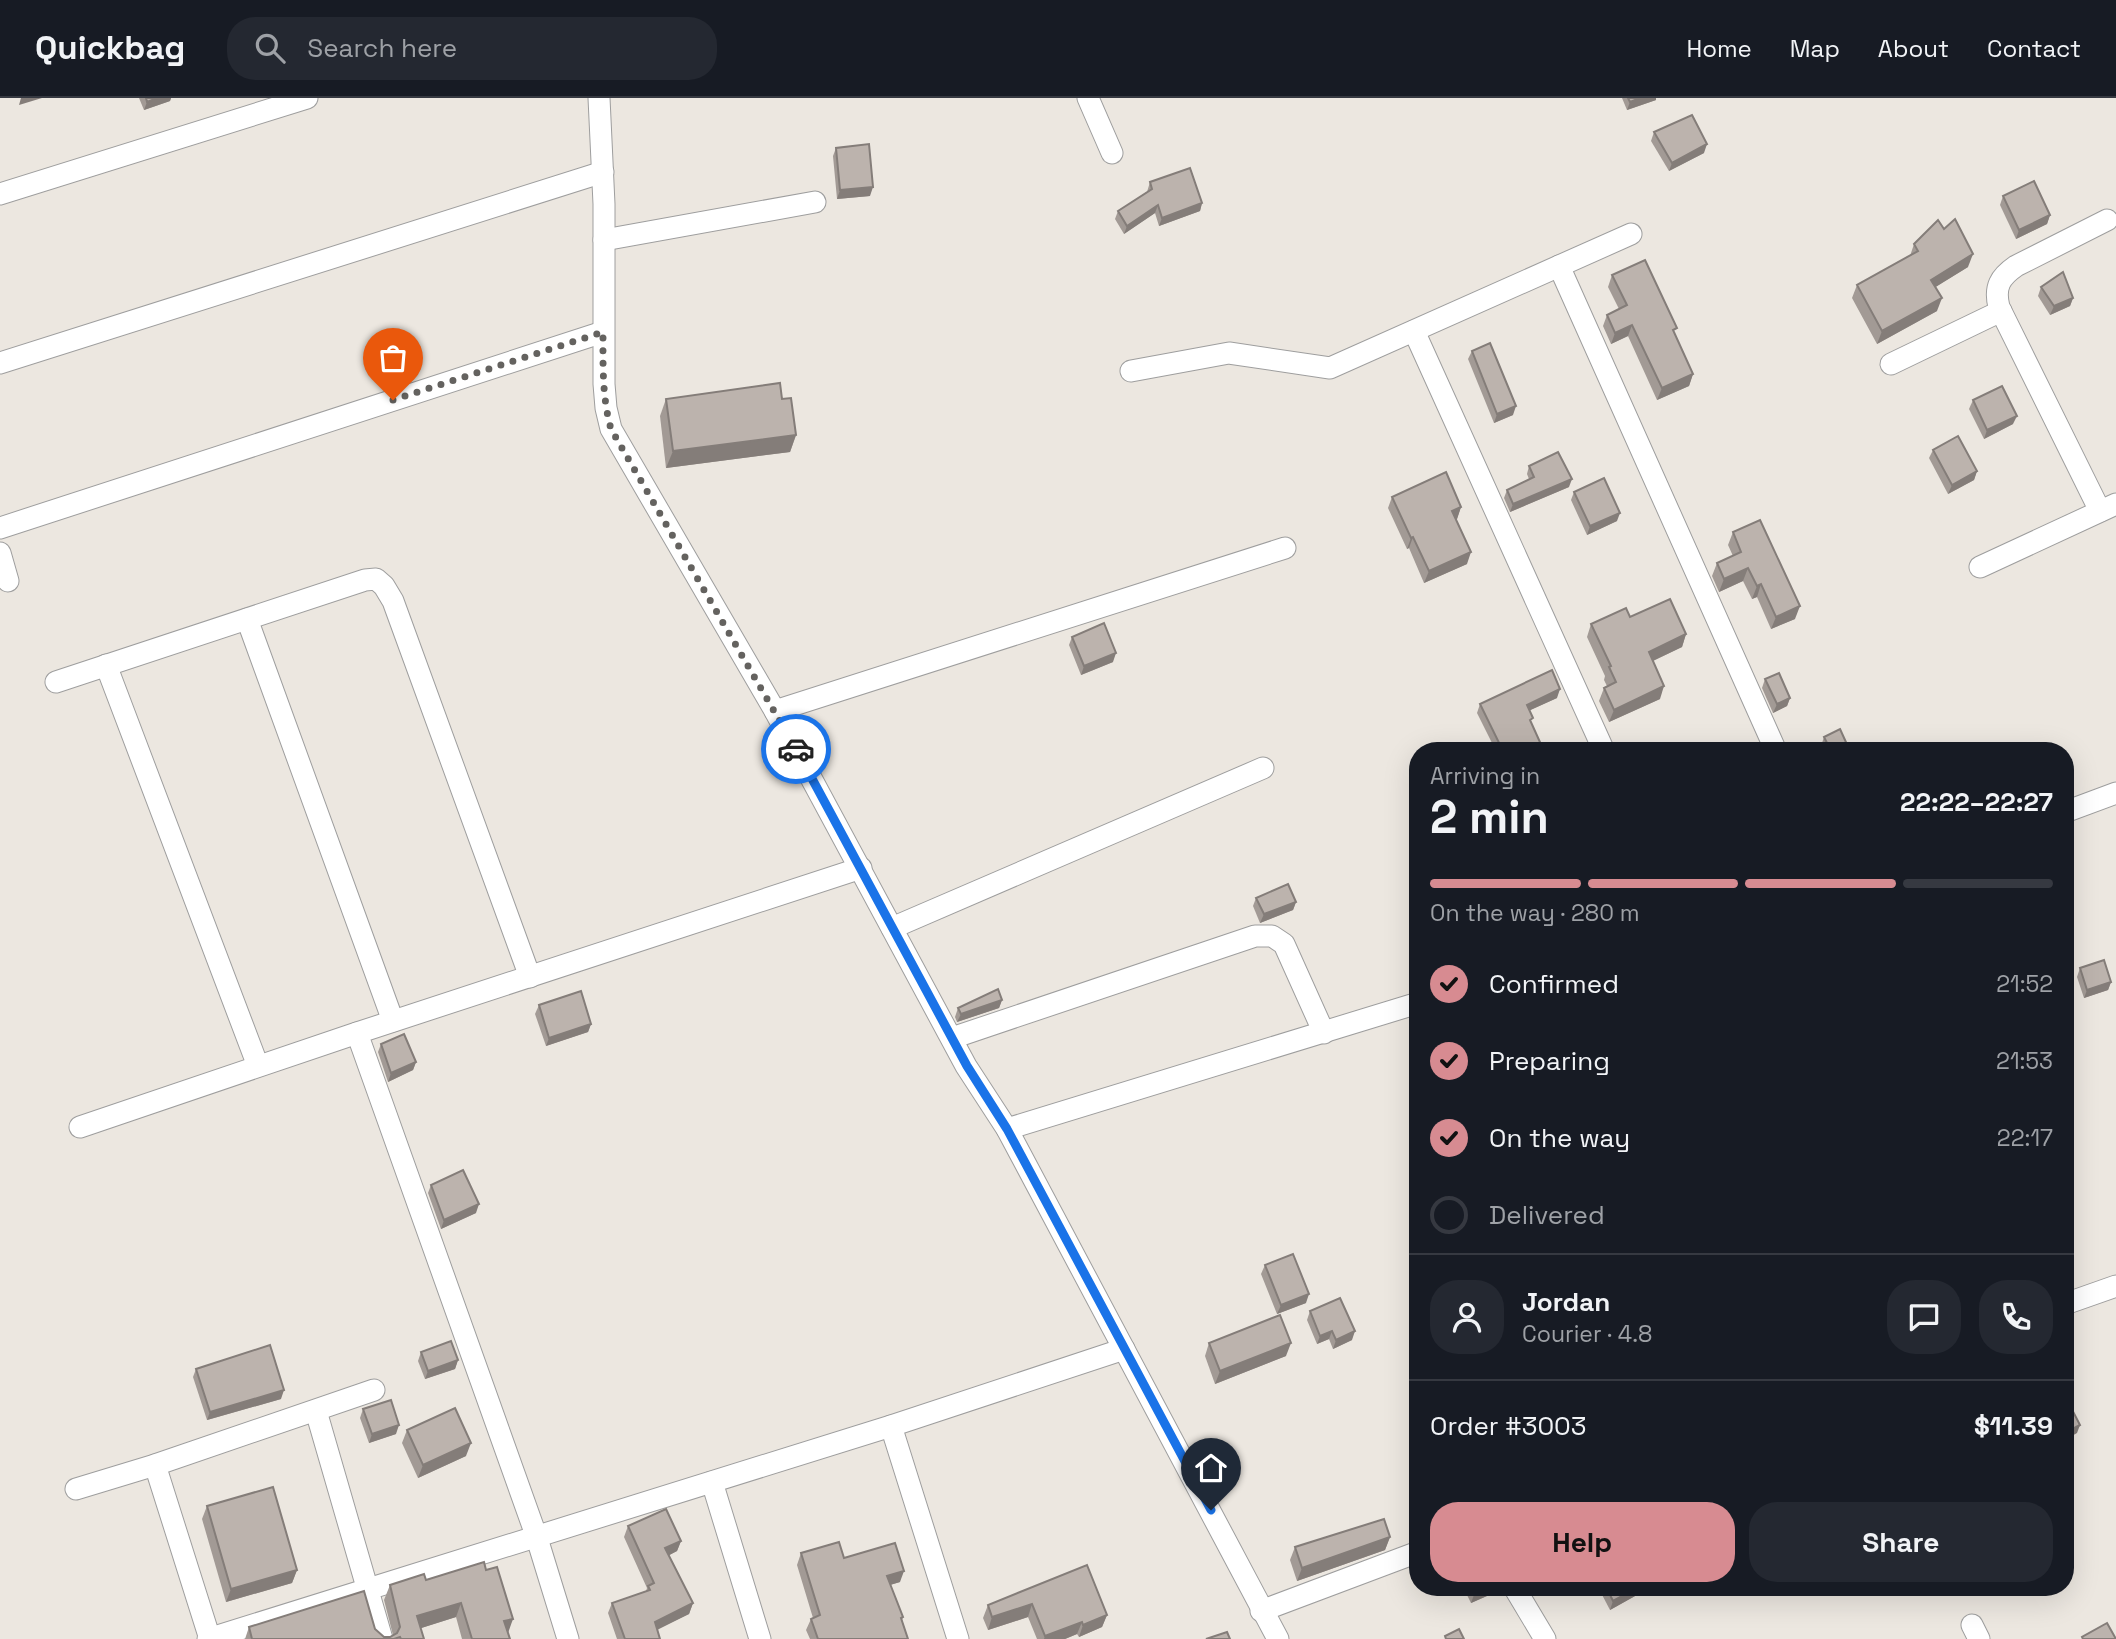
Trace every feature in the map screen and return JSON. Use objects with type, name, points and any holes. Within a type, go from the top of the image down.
[{"type":"street","points":[[0,194],[307,98]]},
{"type":"street","points":[[599,98],[603,172],[604,384],[611,429],[775,711],[951,1038],[1007,1129],[1278,1639]]},
{"type":"street","points":[[1088,98],[1112,153]]},
{"type":"street","points":[[0,363],[603,172]]},
{"type":"street","points":[[604,240],[816,202]]},
{"type":"street","points":[[1980,567],[2108,508],[2001,311],[1996,295],[2004,274],[2107,220]]},
{"type":"street","points":[[1131,371],[1229,353],[1330,368],[1631,234]]},
{"type":"street","points":[[1559,266],[1772,742]]},
{"type":"street","points":[[1891,364],[2001,311]]},
{"type":"street","points":[[1414,331],[1600,742]]},
{"type":"street","points":[[0,528],[603,332]]},
{"type":"street","points":[[775,711],[1284,548]]},
{"type":"street","points":[[0,553],[8,581]]},
{"type":"street","points":[[55,682],[365,580],[376,579],[393,601],[530,977]]},
{"type":"street","points":[[247,619],[393,1021]]},
{"type":"street","points":[[106,666],[258,1066]]},
{"type":"street","points":[[892,928],[1263,768]]},
{"type":"street","points":[[2074,809],[2116,793]]},
{"type":"street","points":[[80,1127],[861,868]]},
{"type":"street","points":[[951,1038],[1255,936],[1272,936],[1284,944],[1324,1032]]},
{"type":"street","points":[[1007,1129],[1324,1032],[1409,1010]]},
{"type":"street","points":[[356,1034],[536,1535],[568,1639]]},
{"type":"street","points":[[2074,1301],[2116,1286]]},
{"type":"street","points":[[155,1465],[209,1639],[891,1426],[1124,1349]]},
{"type":"street","points":[[76,1489],[155,1465],[374,1390]]},
{"type":"street","points":[[316,1411],[382,1639]]},
{"type":"street","points":[[891,1426],[958,1639]]},
{"type":"street","points":[[712,1482],[760,1639]]},
{"type":"street","points":[[1261,1611],[1409,1555]]},
{"type":"street","points":[[1519,1596],[1545,1639]]},
{"type":"building","points":[[1692,115],[1707,144],[1672,163],[1654,132]]},
{"type":"building","points":[[869,144],[873,187],[840,190],[836,148]]},
{"type":"building","points":[[1190,168],[1202,203],[1162,218],[1158,205],[1127,226],[1118,211],[1152,189],[1150,182]]},
{"type":"building","points":[[2034,181],[2050,215],[2019,230],[2003,196]]},
{"type":"building","points":[[1955,219],[1973,254],[1931,280],[1942,298],[1882,331],[1857,285],[1918,251],[1914,244],[1938,220],[1944,229]]},
{"type":"building","points":[[1645,260],[1677,328],[1673,330],[1693,374],[1662,388],[1632,325],[1615,333],[1607,315],[1627,305],[1612,275]]},
{"type":"building","points":[[2063,272],[2073,298],[2054,306],[2041,287]]},
{"type":"building","points":[[1490,343],[1516,406],[1497,414],[1472,351]]},
{"type":"building","points":[[780,383],[782,399],[791,398],[796,435],[673,451],[666,399]]},
{"type":"building","points":[[2002,386],[2017,416],[1987,430],[1973,400]]},
{"type":"building","points":[[1958,436],[1977,471],[1952,485],[1933,450]]},
{"type":"building","points":[[1558,452],[1572,479],[1513,504],[1507,490],[1534,477],[1529,466]]},
{"type":"building","points":[[1446,472],[1461,507],[1452,511],[1471,552],[1429,571],[1392,497]]},
{"type":"building","points":[[1604,478],[1620,513],[1590,526],[1574,492]]},
{"type":"building","points":[[1760,520],[1800,606],[1776,617],[1761,584],[1757,586],[1748,568],[1724,579],[1717,563],[1741,552],[1733,532]]},
{"type":"building","points":[[1670,599],[1686,634],[1649,652],[1664,686],[1614,710],[1604,688],[1616,682],[1591,624],[1626,608],[1630,617]]},
{"type":"building","points":[[1104,623],[1116,653],[1084,666],[1072,637]]},
{"type":"building","points":[[1552,670],[1560,689],[1527,705],[1533,718],[1530,720],[1540,742],[1499,742],[1480,704]]},
{"type":"building","points":[[1779,673],[1790,698],[1777,704],[1765,679]]},
{"type":"building","points":[[1840,729],[1846,742],[1826,742],[1824,737]]},
{"type":"building","points":[[1288,884],[1296,902],[1264,914],[1256,898]]},
{"type":"building","points":[[2104,960],[2111,982],[2087,990],[2080,968]]},
{"type":"building","points":[[998,989],[1002,1000],[961,1014],[958,1008]]},
{"type":"building","points":[[581,991],[591,1024],[549,1038],[539,1005]]},
{"type":"building","points":[[404,1034],[416,1062],[391,1073],[381,1044]]},
{"type":"building","points":[[463,1170],[479,1204],[444,1220],[431,1185]]},
{"type":"building","points":[[1293,1254],[1309,1294],[1281,1305],[1265,1265]]},
{"type":"building","points":[[1340,1298],[1355,1331],[1336,1340],[1332,1331],[1320,1336],[1310,1311]]},
{"type":"building","points":[[1280,1315],[1291,1343],[1220,1371],[1209,1343]]},
{"type":"building","points":[[451,1341],[458,1360],[428,1371],[421,1352]]},
{"type":"building","points":[[270,1345],[284,1390],[210,1412],[196,1369]]},
{"type":"building","points":[[391,1400],[399,1425],[372,1434],[363,1409]]},
{"type":"building","points":[[455,1408],[471,1443],[423,1465],[407,1430]]},
{"type":"building","points":[[2074,1413],[2080,1425],[2074,1428]]},
{"type":"building","points":[[273,1487],[297,1570],[231,1589],[207,1506]]},
{"type":"building","points":[[666,1509],[681,1541],[665,1548],[693,1603],[655,1622],[660,1639],[625,1639],[612,1603],[650,1590],[648,1586],[654,1583],[628,1526]]},
{"type":"building","points":[[1384,1519],[1390,1537],[1302,1568],[1295,1547]]},
{"type":"building","points":[[839,1542],[844,1558],[895,1543],[904,1571],[887,1576],[903,1617],[901,1618],[908,1639],[818,1639],[811,1619],[820,1615],[801,1553]]},
{"type":"building","points":[[484,1562],[486,1570],[497,1567],[513,1619],[504,1621],[510,1639],[472,1639],[461,1603],[417,1616],[424,1639],[252,1639],[249,1627],[364,1591],[375,1629],[384,1637],[390,1637],[397,1633],[400,1627],[390,1585],[424,1574],[426,1580]]},
{"type":"building","points":[[1087,1565],[1107,1615],[1045,1636],[1032,1604],[992,1617],[988,1605]]},
{"type":"building","points":[[2107,1623],[2116,1639],[2083,1639],[2082,1637]]},
{"type":"building","points":[[1459,1629],[1464,1639],[1446,1639],[1445,1636]]},
{"type":"building","points":[[1227,1632],[1230,1639],[1206,1639]]},
{"type":"way so far","points":[[393,400],[603,332],[604,384],[611,429],[796,749]]},
{"type":"route","points":[[796,749],[967,1066],[1007,1129],[1211,1510]]}]
